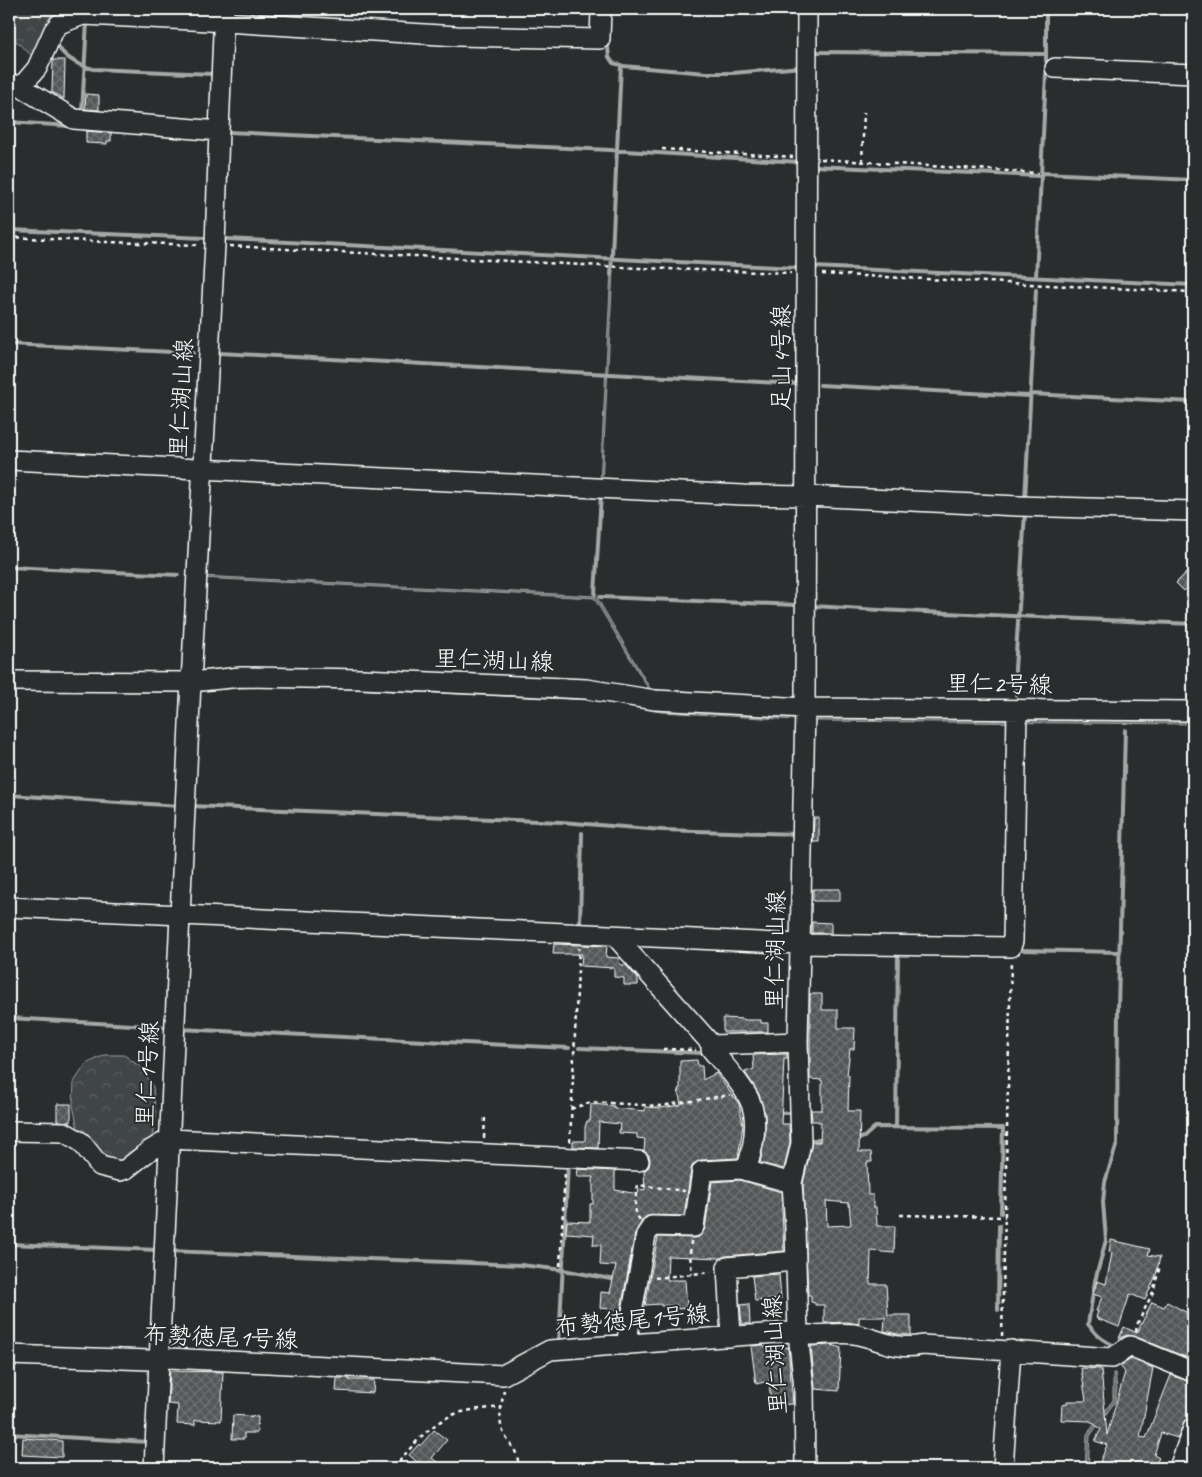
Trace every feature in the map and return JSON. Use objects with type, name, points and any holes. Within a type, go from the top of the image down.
[{"type":"street","points":[[219,131],[74,119],[15,85],[37,68],[54,30],[59,24],[84,15],[224,15],[457,36],[600,39],[601,9]]},
{"type":"street","name":"足山4号線","points":[[804,708],[807,9]]},
{"type":"street","name":"里仁湖山線","points":[[224,15],[215,245],[191,682],[241,677],[362,679],[586,688],[654,700],[804,708],[798,1042],[801,1143],[792,1183],[796,1229],[798,1334],[804,1388],[805,1468]]},
{"type":"street","points":[[1055,68],[1193,74]]},
{"type":"street","points":[[9,460],[743,495],[1193,511]]},
{"type":"street","points":[[9,680],[191,682]]},
{"type":"street","name":"里仁1号線","points":[[154,1468],[191,682]]},
{"type":"street","name":"里仁2号線","points":[[804,708],[1193,711]]},
{"type":"street","points":[[9,907],[800,944],[1011,947],[1014,912],[1017,710]]},
{"type":"street","points":[[615,936],[712,1047],[750,1100],[755,1120],[746,1170]]},
{"type":"street","points":[[712,1047],[798,1042]]},
{"type":"street","points":[[9,1131],[64,1132],[81,1142],[100,1166],[120,1171],[126,1169],[149,1150],[169,1139],[639,1161]]},
{"type":"street","points":[[626,1346],[646,1235],[652,1226],[694,1227],[702,1171],[746,1170],[792,1183]]},
{"type":"street","points":[[732,1336],[727,1267],[796,1261]]},
{"type":"street","name":"布勢徳尾1号線","points":[[9,1355],[159,1360],[169,1358],[505,1374],[550,1350],[626,1346],[791,1332],[798,1334],[854,1334],[882,1344],[898,1346],[913,1347],[923,1345],[1112,1358],[1130,1346],[1132,1347]]},
{"type":"street","points":[[1132,1347],[1193,1372]]},
{"type":"street","points":[[1003,1468],[1006,1350]]},
{"type":"street","points":[[1179,1468],[1193,1428]]},
{"type":"path","points":[[862,162],[864,112]]},
{"type":"path","points":[[662,149],[1038,173]]},
{"type":"path","points":[[9,237],[215,245],[640,268],[1193,292]]},
{"type":"path","points":[[560,1266],[566,1158],[570,1153],[580,934]]},
{"type":"path","points":[[1006,1350],[1005,1217],[1011,947]]},
{"type":"path","points":[[663,1049],[712,1047]]},
{"type":"path","points":[[571,1109],[591,1102],[660,1106],[745,1092]]},
{"type":"path","points":[[483,1154],[485,1117]]},
{"type":"path","points":[[650,1228],[635,1214],[638,1185],[699,1193]]},
{"type":"path","points":[[900,1215],[1005,1217]]},
{"type":"path","points":[[692,1227],[690,1256],[692,1274]]},
{"type":"path","points":[[1132,1347],[1137,1325],[1153,1292],[1160,1266]]},
{"type":"path","points":[[638,1279],[727,1269]]},
{"type":"path","points":[[505,1374],[501,1406],[501,1426],[518,1456],[518,1468]]},
{"type":"path","points":[[394,1468],[420,1437],[438,1422],[454,1414],[501,1406]]},
{"type":"green space","points":[[9,9],[42,9],[55,21],[36,60],[9,34]]},
{"type":"green space","points":[[105,1055],[124,1055],[142,1068],[153,1087],[156,1117],[151,1141],[123,1163],[107,1161],[86,1141],[78,1129],[73,1105],[74,1082],[86,1064]]},
{"type":"water","points":[[611,270],[613,270],[602,483],[600,483]]},
{"type":"water","points":[[201,576],[596,596],[654,695],[652,695],[594,598],[201,578]]},
{"type":"water","points":[[262,683],[1193,719],[1193,724],[813,721],[661,712],[591,700],[346,689],[257,687],[173,692],[9,691],[9,687]]},
{"type":"water","points":[[1113,1373],[1115,1373],[1117,1388],[1115,1402],[1090,1436],[1088,1468],[1085,1468],[1087,1434],[1113,1400]]},
{"type":"building","points":[[53,60],[65,60],[64,99],[52,92]]},
{"type":"building","points":[[86,94],[99,95],[99,110],[85,109]]},
{"type":"building","points":[[86,131],[111,133],[111,141],[107,141],[107,144],[86,143]]},
{"type":"building","points":[[1193,566],[1193,582],[1184,591],[1176,583]]},
{"type":"building","points":[[814,818],[819,818],[819,842],[813,842]]},
{"type":"building","points":[[813,889],[840,889],[840,901],[813,901]]},
{"type":"building","points":[[812,922],[831,923],[831,933],[812,933]]},
{"type":"building","points":[[554,944],[607,946],[606,957],[619,958],[620,965],[626,965],[638,979],[638,985],[624,985],[624,978],[614,977],[614,968],[581,966],[582,954],[553,954]]},
{"type":"building","points":[[810,994],[822,994],[822,1010],[838,1010],[838,1028],[855,1028],[854,1049],[850,1049],[847,1075],[849,1075],[848,1111],[860,1111],[859,1152],[871,1152],[872,1162],[867,1162],[868,1195],[873,1195],[873,1207],[876,1207],[877,1226],[895,1226],[894,1253],[871,1251],[870,1284],[886,1284],[888,1315],[911,1315],[911,1335],[884,1331],[885,1317],[859,1317],[859,1324],[846,1322],[824,1323],[824,1305],[815,1305],[815,1303],[811,1302],[811,1295],[808,1295],[803,1184],[812,1142],[820,1142],[821,1122],[812,1121],[811,1110],[822,1110],[822,1080],[810,1079]],"holes":[[[826,1201],[849,1203],[851,1225],[827,1226]]]},
{"type":"building","points":[[723,1018],[761,1020],[761,1023],[768,1023],[768,1032],[723,1032]]},
{"type":"building","points":[[787,1054],[787,1059],[784,1059],[781,1124],[789,1124],[790,1142],[784,1169],[760,1163],[765,1136],[765,1114],[759,1094],[745,1072],[754,1069],[753,1055]]},
{"type":"building","points":[[697,1060],[698,1066],[702,1066],[703,1080],[716,1073],[739,1104],[743,1125],[738,1158],[701,1160],[693,1164],[684,1216],[652,1215],[643,1219],[635,1233],[621,1310],[600,1308],[601,1292],[610,1293],[616,1266],[600,1265],[601,1245],[593,1245],[594,1235],[566,1233],[567,1221],[590,1222],[590,1204],[593,1204],[593,1177],[577,1177],[578,1169],[615,1171],[615,1190],[638,1194],[639,1189],[645,1190],[644,1171],[649,1167],[650,1161],[649,1155],[644,1151],[645,1139],[637,1138],[637,1134],[619,1133],[620,1124],[599,1122],[598,1148],[573,1147],[573,1141],[585,1141],[585,1127],[587,1121],[590,1121],[591,1104],[645,1111],[645,1107],[660,1108],[681,1105],[678,1089],[680,1088],[680,1061]]},
{"type":"building","points":[[57,1104],[71,1104],[71,1122],[57,1121]]},
{"type":"building","points":[[740,1180],[781,1192],[784,1251],[720,1258],[668,1256],[667,1280],[685,1280],[687,1308],[677,1309],[677,1305],[645,1305],[658,1237],[699,1237],[705,1229],[712,1182]]},
{"type":"building","points":[[1111,1240],[1150,1249],[1148,1255],[1160,1257],[1156,1275],[1145,1300],[1130,1294],[1119,1327],[1096,1318],[1098,1311],[1096,1311],[1102,1297],[1093,1294],[1097,1281],[1106,1284],[1112,1253],[1109,1252]]},
{"type":"building","points":[[779,1274],[781,1299],[755,1301],[752,1276]]},
{"type":"building","points":[[1152,1302],[1164,1307],[1167,1302],[1193,1316],[1193,1360],[1134,1336],[1128,1335],[1119,1338],[1124,1327],[1137,1333]]},
{"type":"building","points":[[749,1304],[750,1324],[742,1324],[740,1305]]},
{"type":"building","points":[[763,1345],[764,1347],[788,1347],[793,1404],[771,1405],[769,1381],[756,1384],[751,1346]]},
{"type":"building","points":[[832,1345],[841,1348],[839,1391],[815,1389],[811,1346]]},
{"type":"building","points":[[1131,1359],[1153,1368],[1140,1437],[1146,1438],[1171,1375],[1193,1383],[1193,1417],[1185,1420],[1178,1438],[1161,1433],[1154,1455],[1159,1458],[1153,1468],[1107,1468],[1110,1465],[1100,1462],[1107,1445],[1095,1441],[1101,1429],[1090,1421],[1061,1420],[1062,1405],[1067,1404],[1067,1401],[1086,1401],[1081,1368],[1101,1369],[1107,1435],[1125,1372],[1120,1366]]},
{"type":"building","points":[[170,1371],[223,1372],[221,1421],[195,1420],[195,1425],[177,1424],[178,1405],[168,1404]]},
{"type":"building","points":[[337,1378],[374,1380],[373,1393],[336,1391]]},
{"type":"building","points":[[233,1415],[258,1417],[257,1433],[244,1433],[244,1439],[232,1439]]},
{"type":"building","points":[[434,1430],[447,1440],[432,1458],[444,1468],[424,1468],[409,1455]]},
{"type":"building","points":[[23,1438],[62,1441],[62,1457],[22,1455]]},
{"type":"waterway","points":[[1046,9],[1046,61]]},
{"type":"waterway","points":[[82,113],[87,20]]},
{"type":"waterway","points":[[607,39],[609,57],[613,63],[621,65],[611,275]]},
{"type":"waterway","points":[[56,43],[72,60],[93,69],[213,74]]},
{"type":"waterway","points":[[813,52],[1043,54]]},
{"type":"waterway","points":[[623,66],[706,73],[733,73],[802,67]]},
{"type":"waterway","points":[[1036,277],[1046,74]]},
{"type":"waterway","points":[[9,122],[70,126]]},
{"type":"waterway","points":[[228,132],[610,150],[799,162]]},
{"type":"waterway","points":[[813,166],[1041,176]]},
{"type":"waterway","points":[[1043,173],[1193,180]]},
{"type":"waterway","points":[[9,230],[205,238]]},
{"type":"waterway","points":[[227,239],[796,268]]},
{"type":"waterway","points":[[814,267],[1193,285]]},
{"type":"waterway","points":[[1025,500],[1036,290]]},
{"type":"waterway","points":[[9,344],[193,353]]},
{"type":"waterway","points":[[219,353],[798,384]]},
{"type":"waterway","points":[[820,385],[1030,396]]},
{"type":"waterway","points":[[1030,394],[1193,402]]},
{"type":"waterway","points":[[595,594],[601,494]]},
{"type":"waterway","points":[[1016,695],[1015,669],[1025,513]]},
{"type":"waterway","points":[[9,567],[178,575]]},
{"type":"waterway","points":[[600,597],[797,605]]},
{"type":"waterway","points":[[814,606],[1193,624]]},
{"type":"waterway","points":[[1117,1347],[1101,1338],[1088,1324],[1095,1281],[1106,1240],[1103,1202],[1105,1182],[1117,1143],[1118,1008],[1125,730]]},
{"type":"waterway","points":[[9,795],[180,806]]},
{"type":"waterway","points":[[191,806],[561,822],[662,830],[796,834]]},
{"type":"waterway","points":[[580,926],[582,833]]},
{"type":"waterway","points":[[1019,950],[1120,952]]},
{"type":"waterway","points":[[896,1127],[898,953]]},
{"type":"waterway","points":[[9,1018],[167,1027]]},
{"type":"waterway","points":[[180,1029],[569,1048]]},
{"type":"waterway","points":[[579,1048],[702,1053]]},
{"type":"waterway","points":[[778,1113],[794,1113]]},
{"type":"waterway","points":[[855,1140],[864,1137],[875,1127],[1003,1128],[1001,1213]]},
{"type":"waterway","points":[[807,1140],[823,1140]]},
{"type":"waterway","points":[[559,1343],[568,1163]]},
{"type":"waterway","points":[[998,1310],[999,1225]]},
{"type":"waterway","points":[[9,1244],[158,1250]]},
{"type":"waterway","points":[[169,1251],[521,1265],[563,1270],[616,1280]]},
{"type":"waterway","points":[[9,1434],[149,1442]]}]
